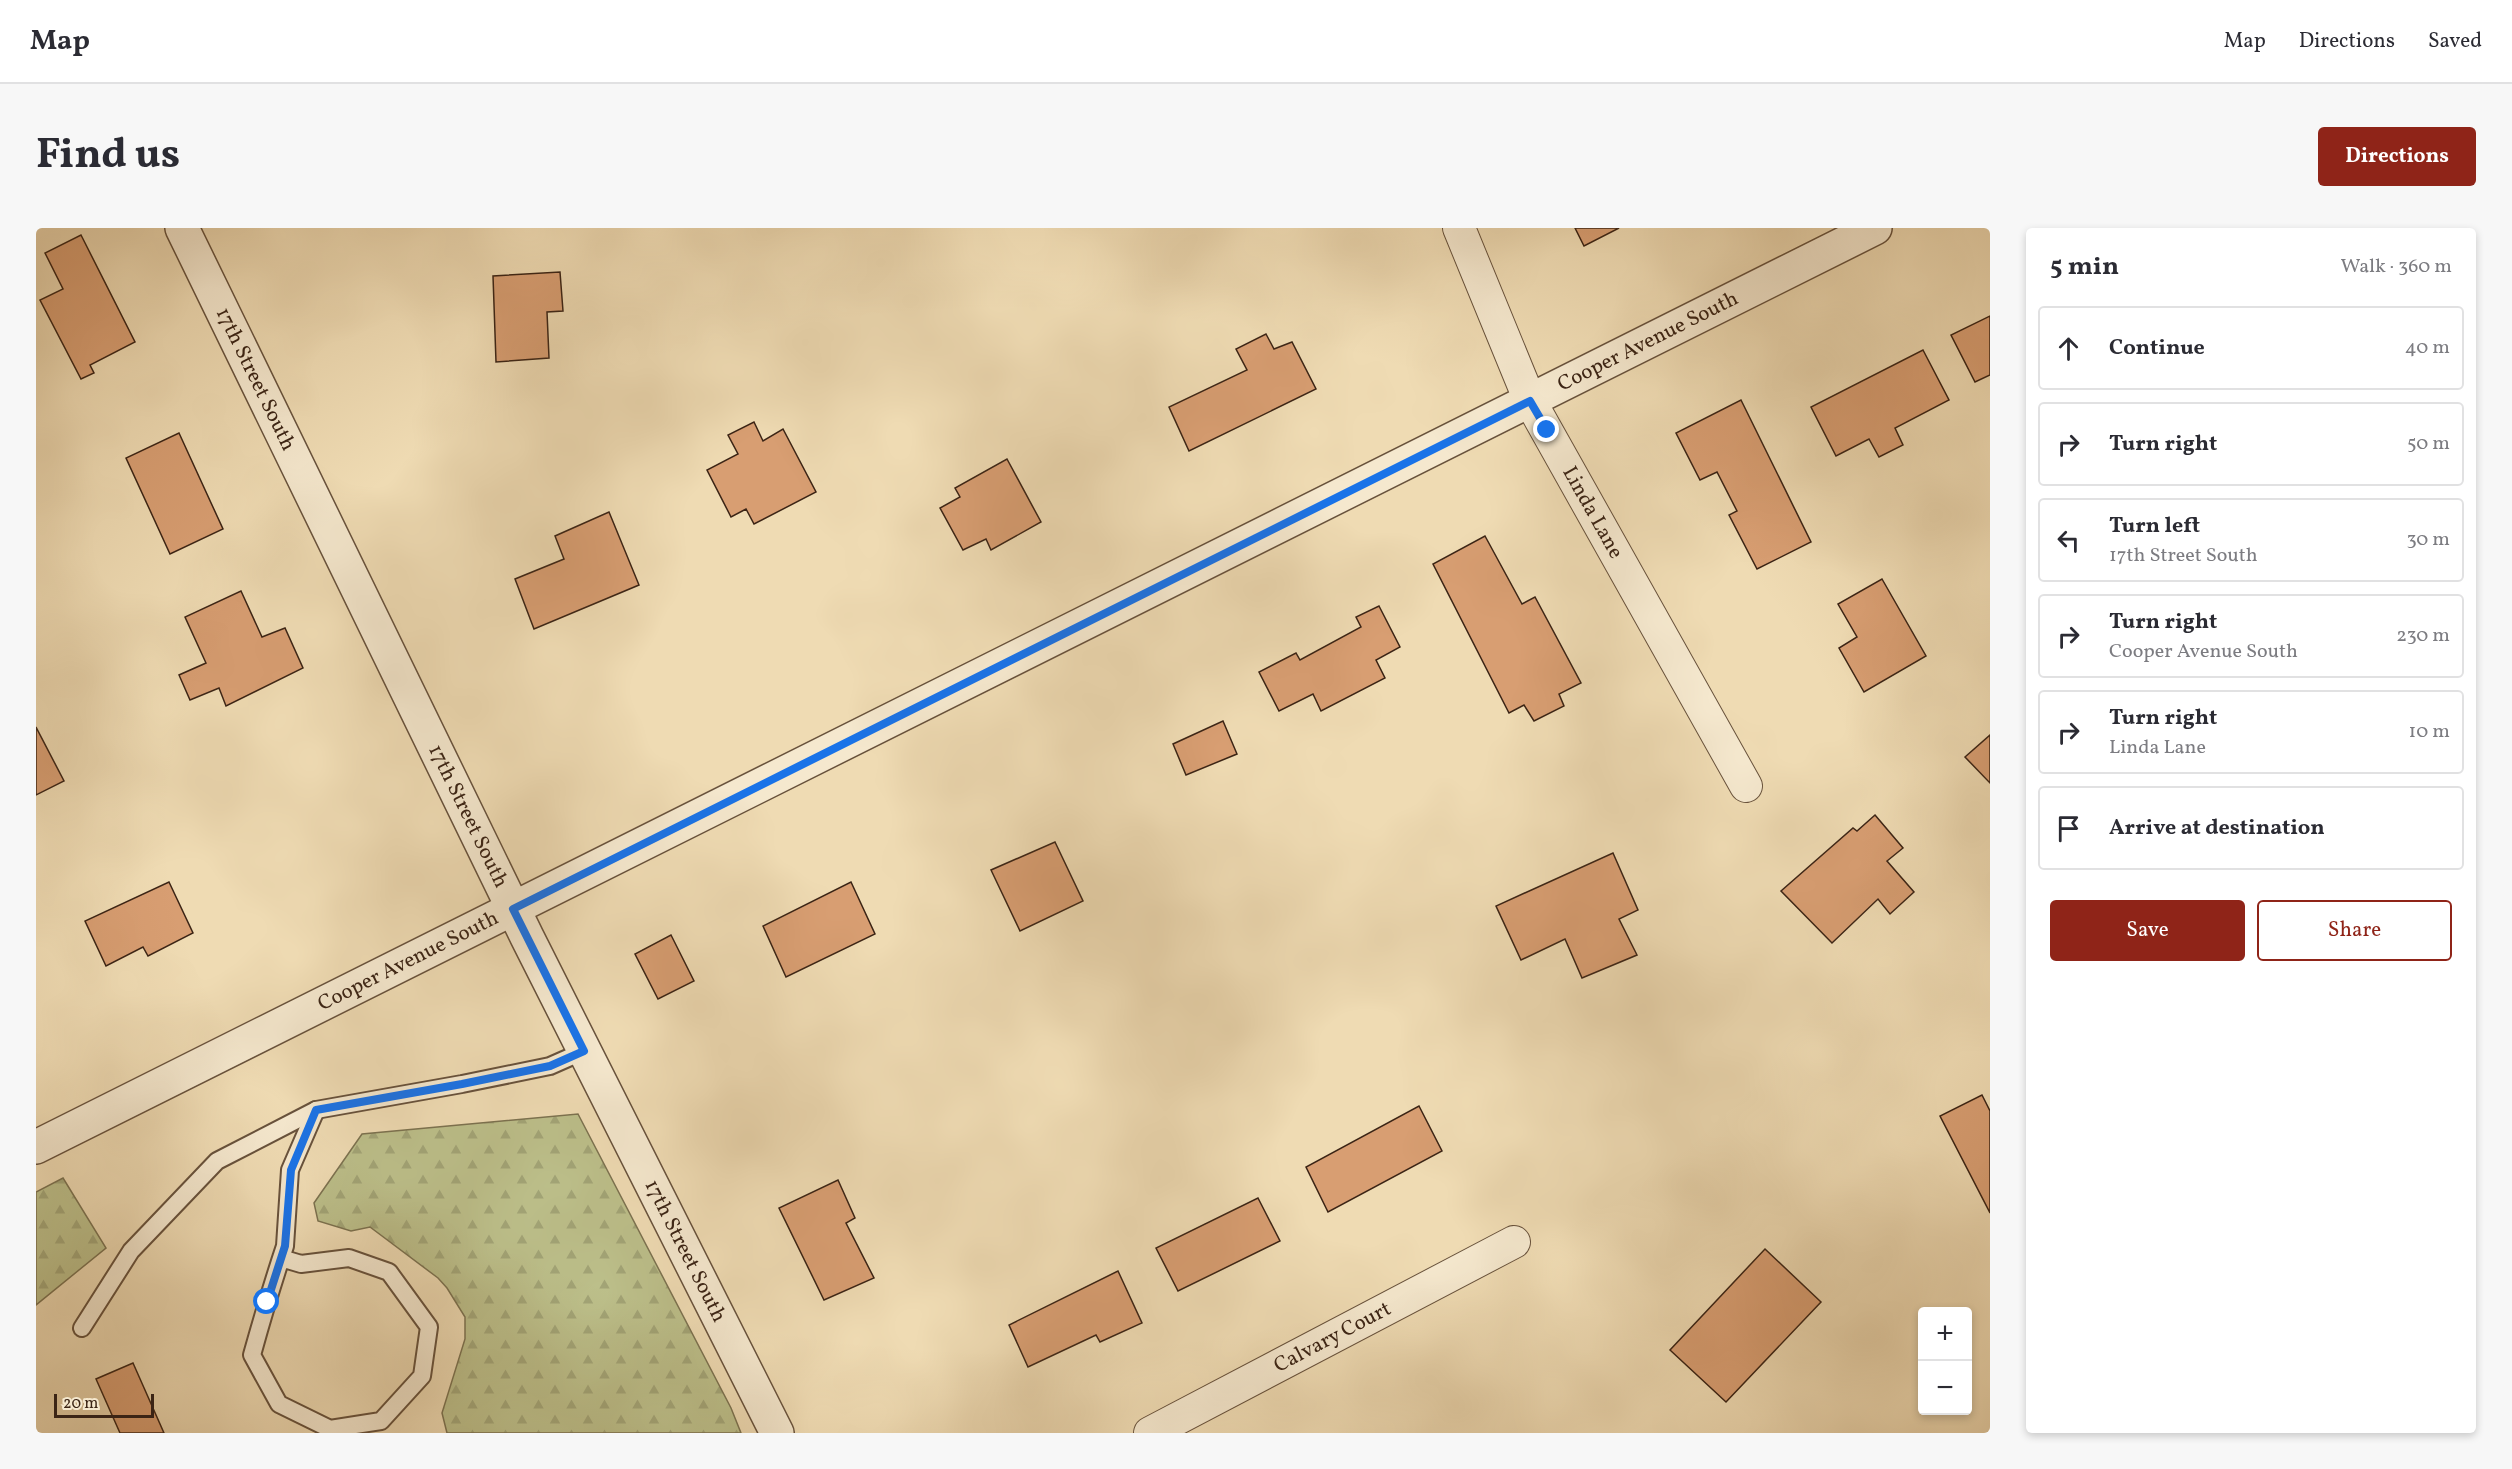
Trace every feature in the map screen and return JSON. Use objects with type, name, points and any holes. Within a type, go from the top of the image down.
[{"type":"street","name":"17th Street South","points":[[182,228],[513,909],[777,1433]]},
{"type":"street","name":"Linda Lane","points":[[1460,228],[1530,401],[1746,786]]},
{"type":"street","name":"Cooper Avenue South","points":[[36,1147],[1875,228]]},
{"type":"street","name":"Calvary Court","points":[[1150,1433],[1514,1242]]},
{"type":"lane","points":[[82,1328],[131,1251],[217,1161],[316,1110],[550,1066],[584,1051]]},
{"type":"lane","points":[[281,1258],[301,1264],[349,1258],[389,1272],[429,1328],[422,1376],[381,1421],[330,1429],[279,1404],[252,1355],[281,1258],[285,1246],[291,1170],[316,1110]]},
{"type":"green space","points":[[578,1114],[731,1408],[741,1433],[447,1433],[442,1413],[465,1339],[465,1317],[438,1278],[370,1227],[351,1231],[318,1221],[314,1203],[362,1134]]},
{"type":"green space","points":[[63,1178],[106,1248],[36,1305],[36,1192]]},
{"type":"building","points":[[1575,228],[1619,228],[1584,246]]},
{"type":"building","points":[[81,235],[135,342],[90,365],[94,373],[81,379],[40,300],[63,289],[45,253]]},
{"type":"building","points":[[560,272],[563,311],[547,312],[549,358],[496,362],[493,276]]},
{"type":"building","points":[[1990,316],[1990,375],[1975,382],[1951,335]]},
{"type":"building","points":[[1266,334],[1274,349],[1292,342],[1316,389],[1189,451],[1169,407],[1247,370],[1236,349]]},
{"type":"building","points":[[1923,350],[1949,400],[1895,428],[1903,445],[1879,457],[1869,439],[1836,456],[1811,407]]},
{"type":"building","points":[[1741,400],[1811,542],[1757,569],[1729,515],[1737,511],[1717,472],[1700,480],[1676,433]]},
{"type":"building","points":[[754,422],[763,441],[783,429],[816,492],[754,524],[746,509],[731,517],[707,470],[738,454],[728,435]]},
{"type":"building","points":[[179,433],[223,529],[170,554],[126,458]]},
{"type":"building","points":[[1007,459],[1041,522],[991,550],[986,539],[963,550],[940,508],[960,497],[955,488]]},
{"type":"building","points":[[609,512],[639,585],[534,629],[515,579],[564,559],[555,536]]},
{"type":"building","points":[[1485,536],[1522,604],[1535,597],[1581,683],[1559,694],[1564,706],[1534,721],[1524,705],[1509,713],[1433,564]]},
{"type":"building","points":[[1882,579],[1926,656],[1864,692],[1839,648],[1857,637],[1838,604]]},
{"type":"building","points":[[241,591],[262,637],[285,628],[303,668],[226,706],[219,688],[190,700],[179,675],[206,663],[185,617]]},
{"type":"building","points":[[1379,606],[1400,647],[1376,660],[1385,678],[1321,711],[1313,694],[1279,711],[1259,672],[1296,653],[1300,660],[1361,627],[1356,617]]},
{"type":"building","points":[[1223,721],[1237,754],[1186,775],[1173,744]]},
{"type":"building","points":[[36,727],[64,781],[36,795]]},
{"type":"building","points":[[1990,735],[1990,783],[1965,757]]},
{"type":"building","points":[[1875,815],[1903,848],[1887,861],[1914,892],[1890,914],[1878,899],[1832,943],[1781,891],[1853,828],[1857,831]]},
{"type":"building","points":[[1055,842],[1083,901],[1020,931],[991,870]]},
{"type":"building","points":[[1613,853],[1638,910],[1619,919],[1637,955],[1582,978],[1565,939],[1521,960],[1496,906]]},
{"type":"building","points":[[169,882],[193,933],[148,956],[143,947],[106,966],[85,921]]},
{"type":"building","points":[[851,882],[875,934],[786,977],[763,926]]},
{"type":"building","points":[[671,935],[694,981],[658,999],[635,954]]},
{"type":"building","points":[[1982,1095],[1990,1111],[1990,1213],[1940,1116]]},
{"type":"building","points":[[1419,1106],[1442,1151],[1328,1212],[1306,1167]]},
{"type":"building","points":[[838,1180],[855,1218],[846,1223],[874,1278],[824,1300],[779,1208]]},
{"type":"building","points":[[1258,1198],[1280,1241],[1178,1291],[1156,1248]]},
{"type":"building","points":[[1765,1249],[1821,1302],[1726,1402],[1670,1350]]},
{"type":"building","points":[[1118,1271],[1142,1323],[1100,1342],[1096,1335],[1028,1367],[1009,1325]]},
{"type":"building","points":[[133,1363],[164,1433],[120,1433],[96,1379]]},
{"type":"route","points":[[267,1302],[285,1246],[291,1170],[316,1110],[550,1066],[584,1051],[513,909],[1530,401],[1547,430]]}]
